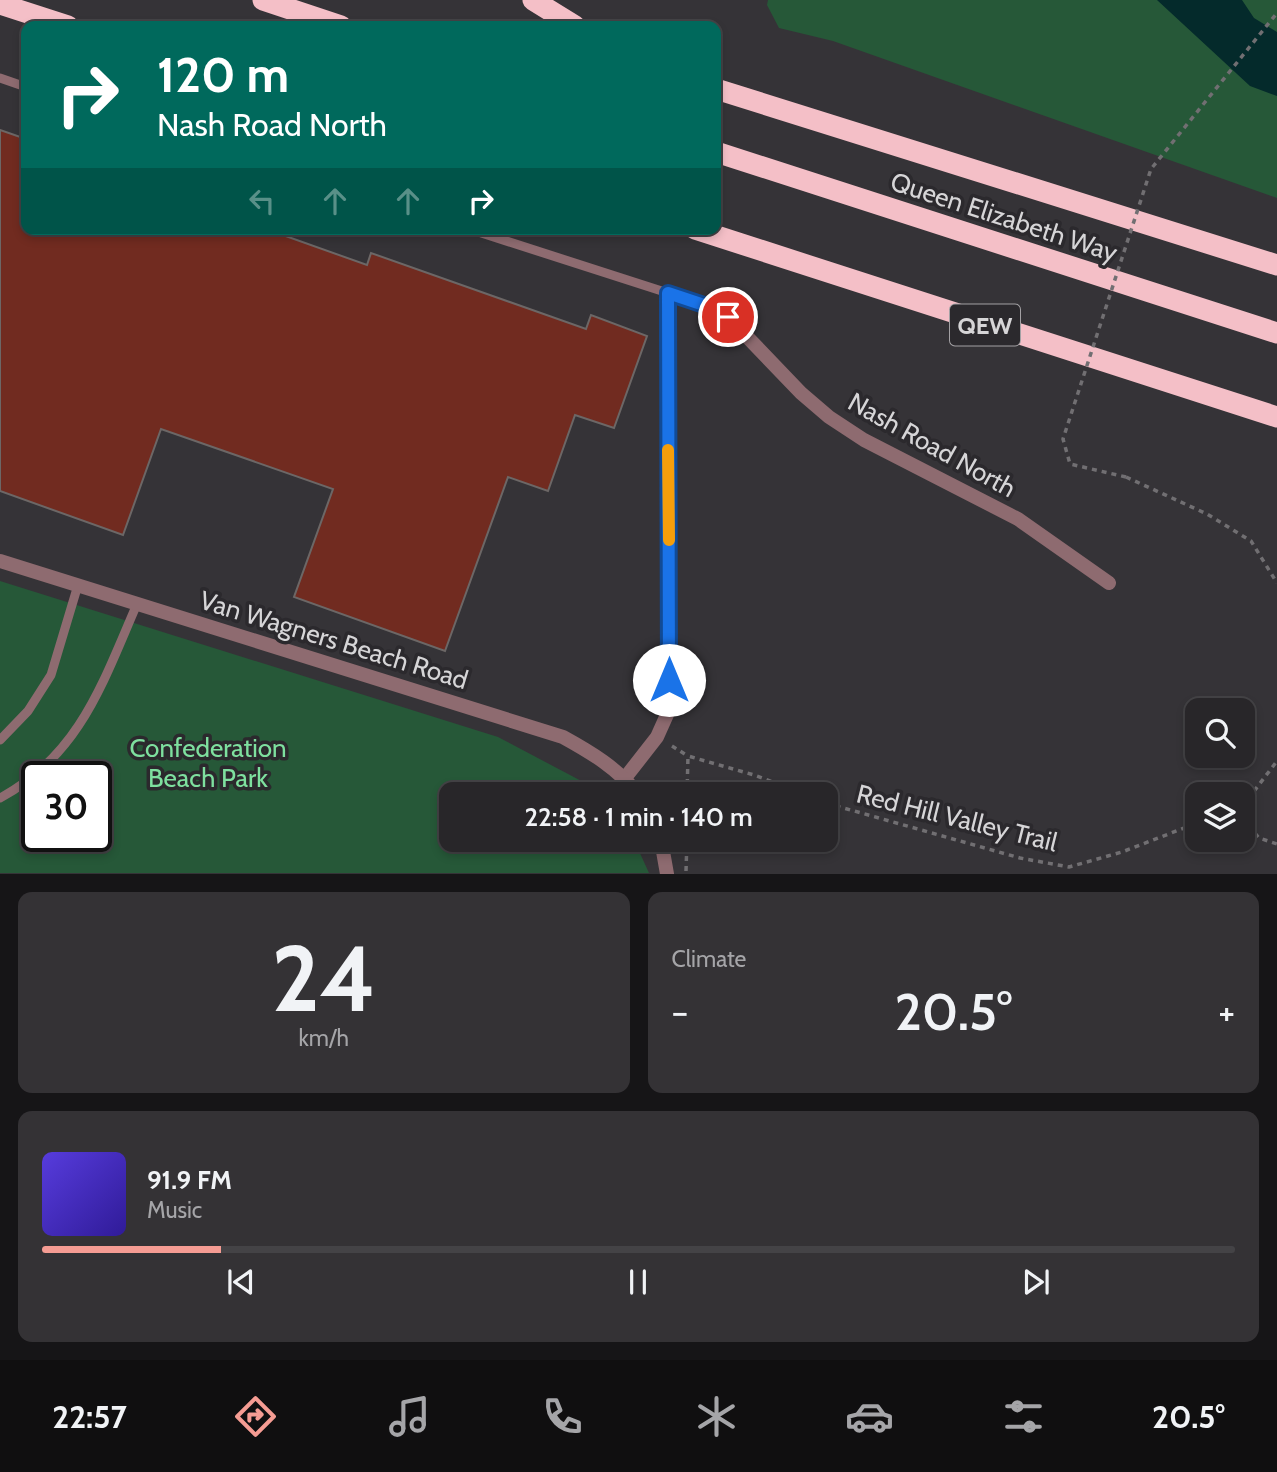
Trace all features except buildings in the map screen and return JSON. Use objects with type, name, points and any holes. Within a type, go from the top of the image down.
[{"type":"highway","points":[[263,0],[326,21]]},
{"type":"highway","points":[[533,0],[567,21]]},
{"type":"highway","points":[[0,4],[53,21]]},
{"type":"highway","points":[[721,91],[1277,265]]},
{"type":"highway","name":"Queen Elizabeth Way","points":[[721,154],[1277,333]]},
{"type":"highway","name":"QEW","points":[[714,235],[1277,417]]},
{"type":"street","name":"Nash Road North","points":[[668,293],[710,307],[728,317],[801,393],[841,425],[1018,519],[1109,583]]},
{"type":"street","points":[[625,778],[657,737],[670,708],[668,293]]},
{"type":"street","name":"Van Wagners Beach Road","points":[[0,561],[563,737],[599,757],[628,782]]},
{"type":"street","points":[[663,852],[667,873]]},
{"type":"lane","points":[[0,78],[21,85]]},
{"type":"lane","points":[[488,235],[668,293]]},
{"type":"lane","points":[[0,740],[28,711],[51,675],[78,585]]},
{"type":"lane","points":[[0,798],[20,787],[70,741],[96,698],[137,604]]},
{"type":"path","points":[[1277,13],[1150,169],[1063,439],[1070,464],[1126,477],[1207,514],[1251,541],[1277,583]]},
{"type":"path","points":[[687,782],[688,756],[772,782]]},
{"type":"path","points":[[1255,793],[1277,761]]},
{"type":"path","name":"Red Hill Valley Trail","points":[[838,806],[1020,859],[1069,867],[1122,852],[1185,828]]},
{"type":"path","points":[[1255,833],[1259,838],[1277,844]]},
{"type":"path","points":[[686,873],[687,852]]},
{"type":"green space","points":[[768,0],[1277,0],[1277,198],[833,41],[779,28],[767,5]]},
{"type":"green space","name":"Confederation Beach Park","points":[[0,581],[498,737],[583,782],[439,782],[439,852],[639,852],[649,873],[0,873]]},
{"type":"water","points":[[1157,0],[1242,0],[1254,18],[1277,32],[1277,96],[1250,86]]},
{"type":"slow traffic","points":[[668,450],[669,540]]},
{"type":"route","points":[[669,680],[668,293],[710,307],[728,317]]}]
